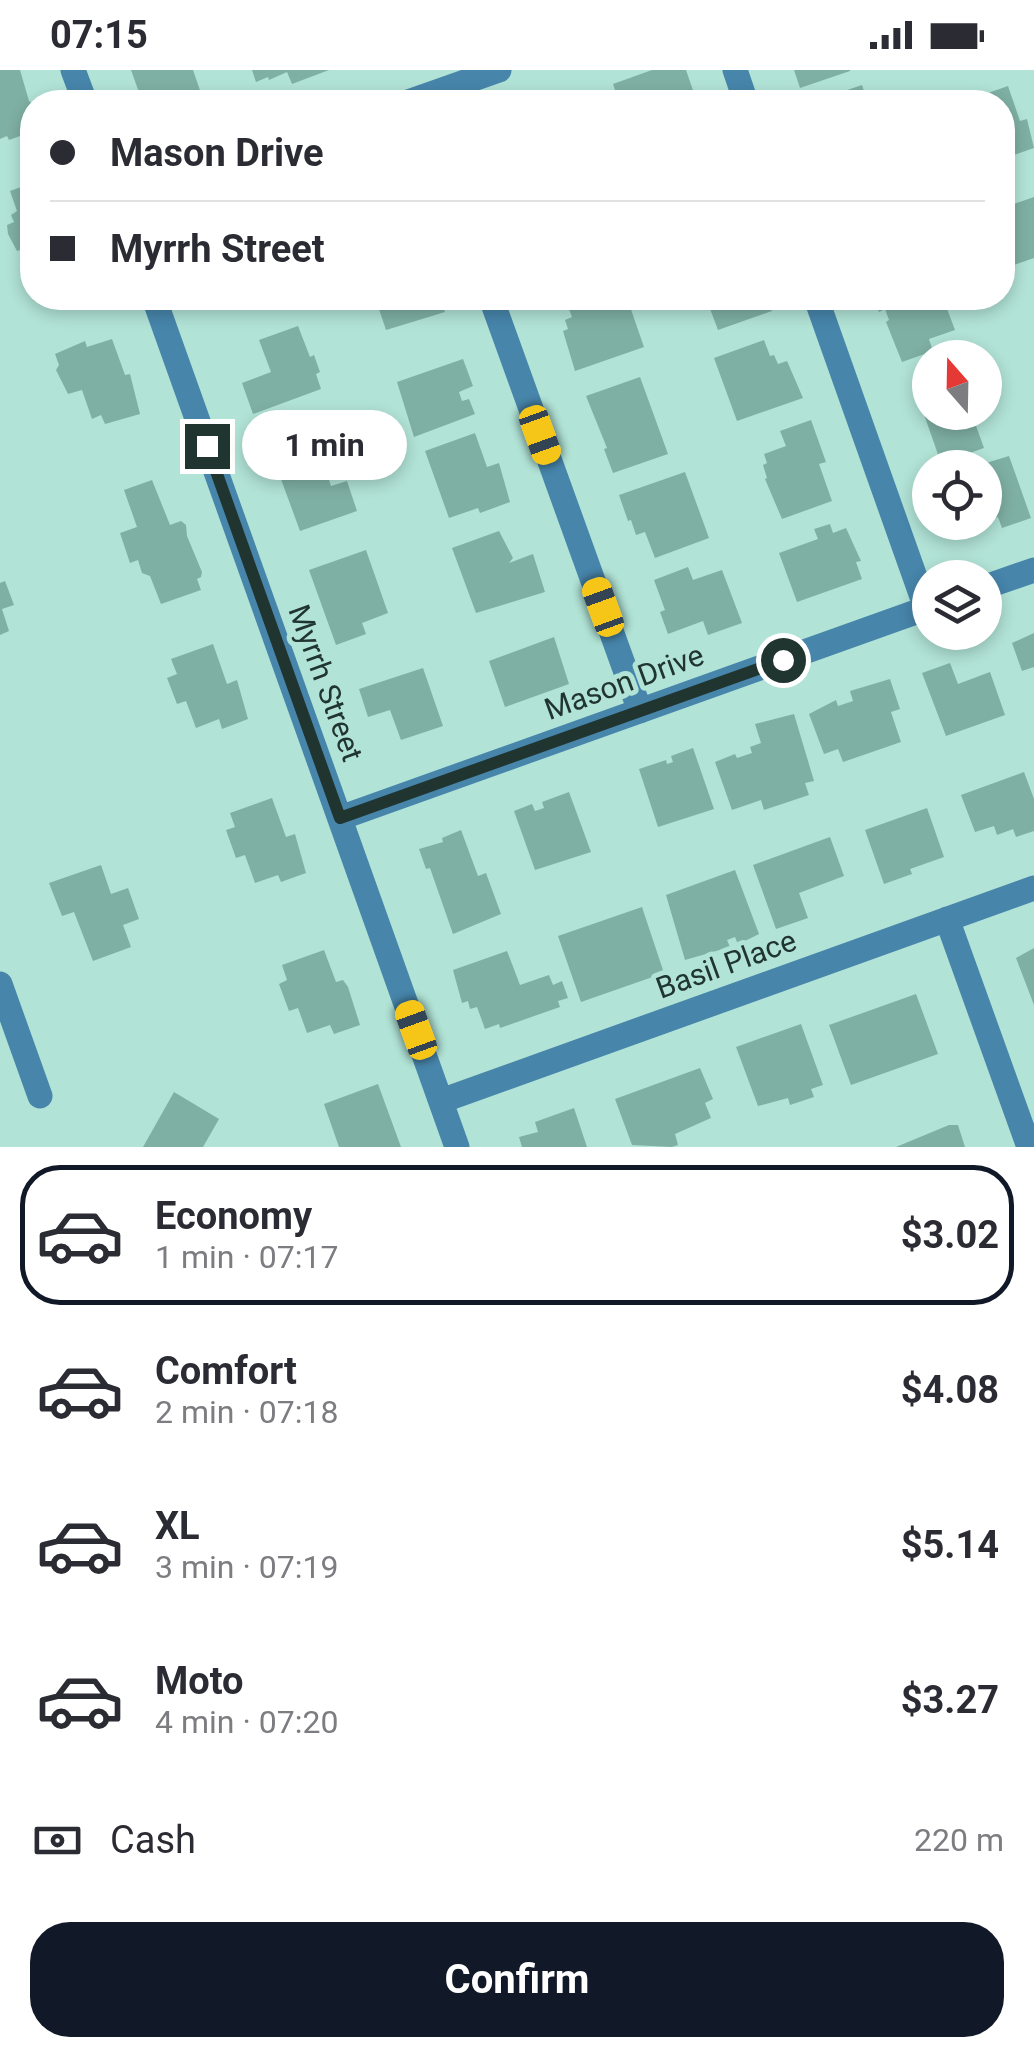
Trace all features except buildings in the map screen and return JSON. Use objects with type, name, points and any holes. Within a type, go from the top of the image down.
[{"type":"street","points":[[445,90],[498,70]]},
{"type":"street","name":"Myrrh Street","points":[[158,310],[457,1147]]},
{"type":"street","points":[[495,310],[640,710]]},
{"type":"street","points":[[820,310],[912,564]]},
{"type":"street","points":[[1002,582],[1034,570]]},
{"type":"street","name":"Mason Drive","points":[[340,818],[912,614]]},
{"type":"street","name":"Basil Place","points":[[441,1101],[1034,888]]},
{"type":"street","points":[[947,920],[1028,1147]]},
{"type":"street","points":[[0,984],[40,1096]]},
{"type":"route","points":[[207,446],[340,818],[783,660]]}]
